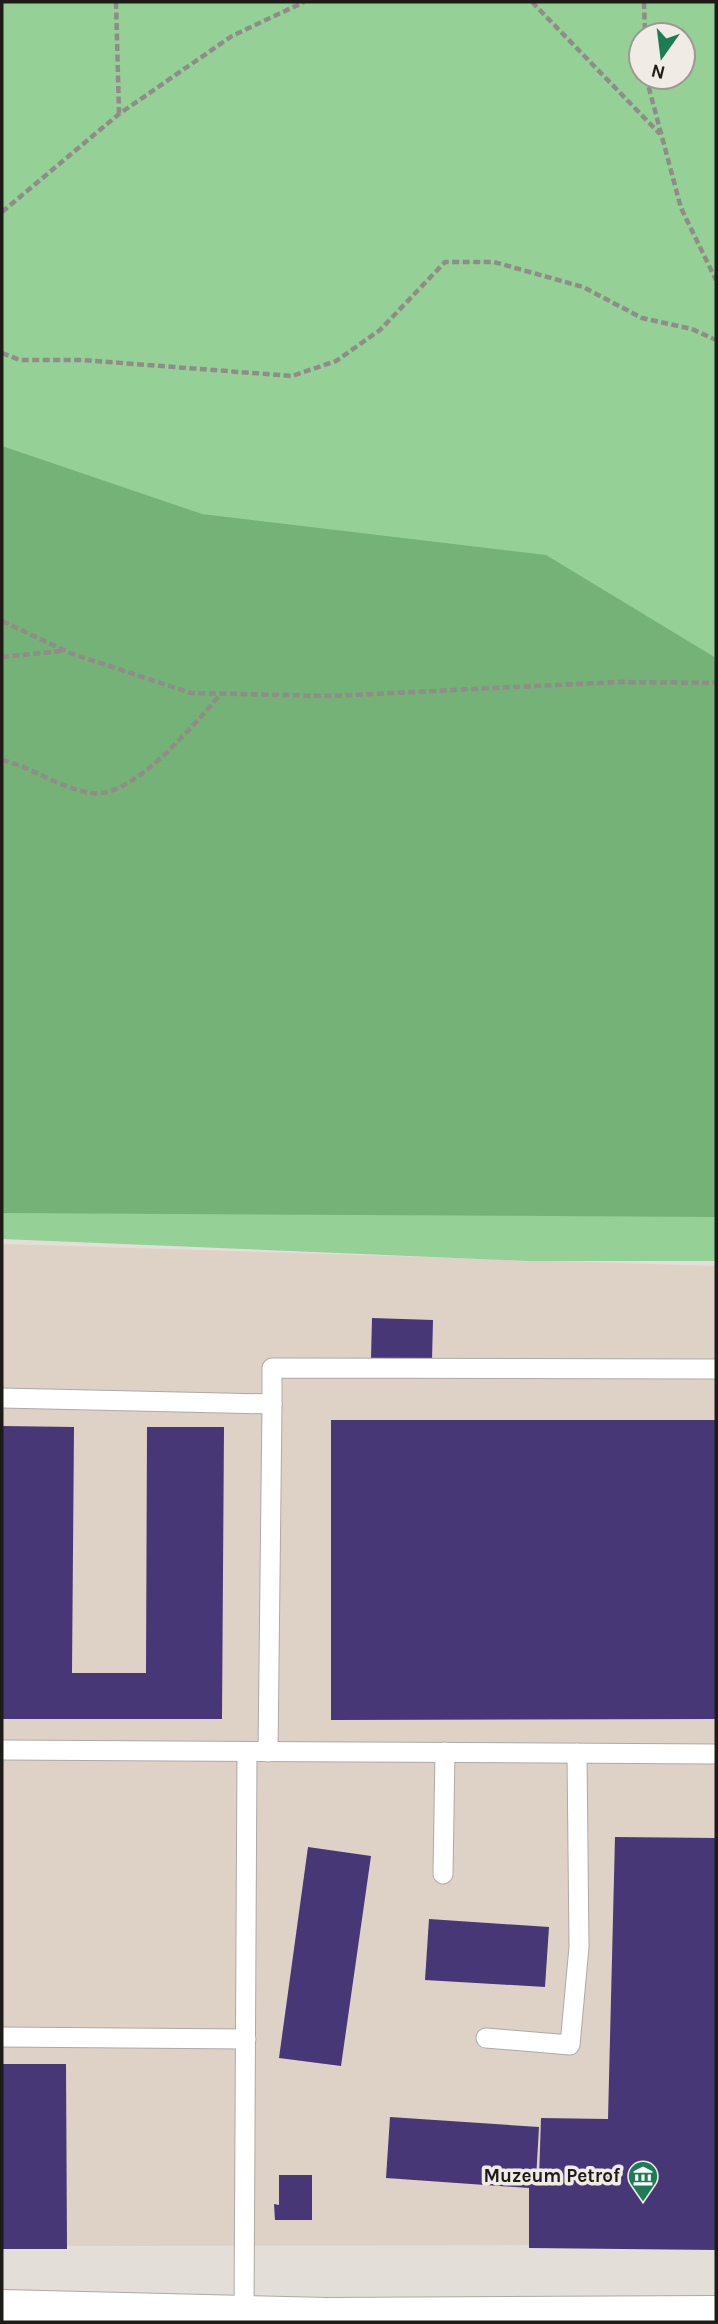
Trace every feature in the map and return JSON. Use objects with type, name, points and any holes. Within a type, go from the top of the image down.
[{"type":"street","points":[[2,2309],[244,2315],[327,2320],[666,2319],[716,2315]]},
{"type":"lane","points":[[268,1752],[272,1368],[716,1369]]},
{"type":"lane","points":[[2,1398],[272,1404]]},
{"type":"lane","points":[[2,1750],[716,1754]]},
{"type":"lane","points":[[244,2315],[247,1752]]},
{"type":"lane","points":[[443,1874],[445,1752]]},
{"type":"lane","points":[[486,2038],[570,2045],[579,1948],[577,1753]]},
{"type":"lane","points":[[2,2037],[246,2039]]},
{"type":"path","points":[[116,2],[119,114]]},
{"type":"path","points":[[2,212],[119,114],[232,36],[304,2]]},
{"type":"path","points":[[532,2],[662,136]]},
{"type":"path","points":[[643,2],[644,21]]},
{"type":"path","points":[[650,91],[681,208],[716,280]]},
{"type":"path","points":[[2,353],[20,360],[82,360],[292,376],[336,361],[380,330],[445,262],[494,262],[583,287],[642,317],[692,329],[716,340]]},
{"type":"path","points":[[2,621],[63,650],[191,693],[332,696],[617,682],[716,683]]},
{"type":"path","points":[[2,657],[63,650]]},
{"type":"path","points":[[2,760],[94,794],[130,783],[175,745],[221,694]]},
{"type":"shaded area","points":[[2,1244],[716,1266],[716,2245],[2,2246]]},
{"type":"green space","points":[[2,2],[716,2],[716,1261],[529,1261],[2,1239]]},
{"type":"green space","points":[[2,446],[202,514],[546,555],[716,658],[716,1217],[2,1213]]},
{"type":"building","points":[[372,1318],[433,1320],[432,1360],[371,1358]]},
{"type":"building","points":[[331,1420],[716,1420],[716,1719],[331,1720]]},
{"type":"building","points":[[2,1426],[74,1427],[72,1673],[146,1673],[147,1427],[224,1427],[222,1719],[2,1719]]},
{"type":"building","points":[[615,1837],[716,1838],[716,2250],[529,2248],[529,2188],[386,2178],[390,2117],[539,2127],[536,2179],[539,2179],[541,2118],[608,2119]]},
{"type":"building","points":[[308,1847],[371,1856],[341,2066],[279,2058]]},
{"type":"building","points":[[429,1919],[549,1927],[545,1987],[425,1980]]},
{"type":"building","points":[[2,2064],[66,2064],[67,2249],[2,2249]]},
{"type":"building","points":[[279,2175],[312,2175],[312,2220],[275,2220],[274,2204],[279,2205]]},
{"type":"place","name":"Muzeum Petrof","points":[[643,2203]]}]
